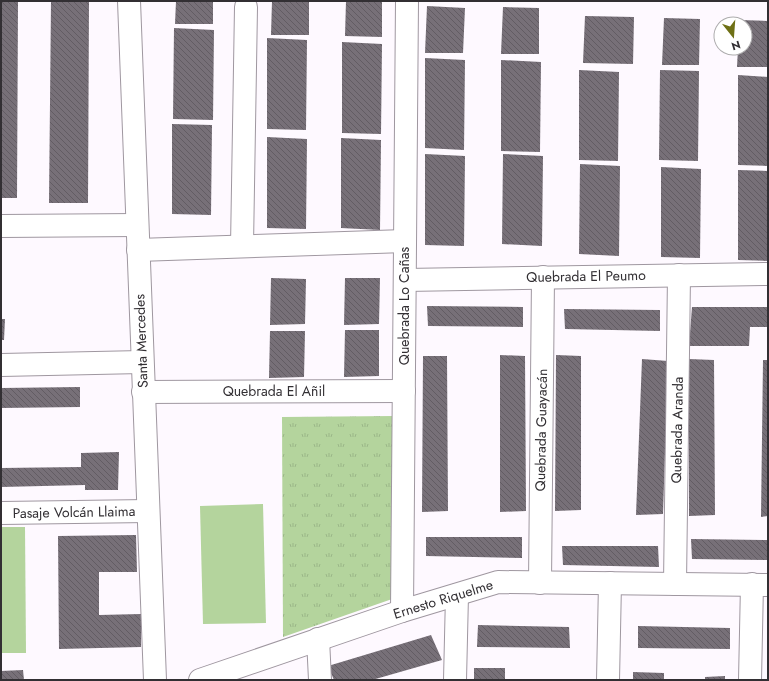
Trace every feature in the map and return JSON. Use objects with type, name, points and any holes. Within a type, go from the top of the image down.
[{"type":"street","name":"Santa Mercedes","points":[[129,1],[155,680]]},
{"type":"street","name":"Quebrada Lo Cañas","points":[[402,611],[407,1]]},
{"type":"street","points":[[242,246],[246,7]]},
{"type":"street","points":[[1,226],[137,225]]},
{"type":"street","points":[[138,250],[405,241]]},
{"type":"street","name":"Quebrada El Peumo","points":[[405,280],[768,274]]},
{"type":"street","name":"Quebrada Aranda","points":[[675,584],[679,275]]},
{"type":"street","name":"Quebrada Guayacán","points":[[540,583],[543,277]]},
{"type":"street","points":[[1,365],[142,362]]},
{"type":"street","name":"Quebrada El Añil","points":[[143,392],[404,391]]},
{"type":"street","name":"Pasaje Volcán Llaima","points":[[1,513],[148,511]]},
{"type":"street","name":"Ernesto Riquelme","points":[[200,680],[402,611],[498,582],[760,584]]},
{"type":"street","points":[[608,680],[610,583]]},
{"type":"street","points":[[750,680],[760,584]]},
{"type":"street","points":[[455,680],[457,595]]},
{"type":"street","points":[[318,639],[320,680]]},
{"type":"green space","points":[[394,416],[395,598],[283,637],[282,417]]},
{"type":"green space","points":[[263,504],[266,623],[203,624],[200,506]]},
{"type":"green space","points":[[1,527],[25,527],[26,653],[1,653]]},
{"type":"building","points":[[1,1],[18,1],[17,198],[1,198]]},
{"type":"building","points":[[51,1],[89,1],[88,203],[49,203]]},
{"type":"building","points":[[176,1],[213,1],[213,24],[175,24]]},
{"type":"building","points":[[272,1],[309,1],[309,35],[271,35]]},
{"type":"building","points":[[346,1],[382,1],[382,37],[345,36]]},
{"type":"building","points":[[427,6],[465,8],[463,53],[425,53]]},
{"type":"building","points":[[503,7],[539,8],[539,54],[501,54]]},
{"type":"building","points":[[585,16],[634,17],[633,64],[583,63]]},
{"type":"building","points":[[664,18],[700,19],[699,65],[662,65]]},
{"type":"building","points":[[753,20],[768,21],[768,67],[737,67],[738,56],[753,56]]},
{"type":"building","points":[[174,28],[214,30],[213,120],[173,119]]},
{"type":"building","points":[[267,38],[307,40],[306,130],[267,129]]},
{"type":"building","points":[[342,42],[382,44],[381,134],[342,133]]},
{"type":"building","points":[[425,58],[465,60],[464,150],[425,148]]},
{"type":"building","points":[[501,60],[541,62],[540,152],[501,151]]},
{"type":"building","points":[[579,70],[619,72],[618,161],[579,160]]},
{"type":"building","points":[[660,70],[699,71],[698,161],[659,160]]},
{"type":"building","points":[[738,75],[768,77],[768,166],[738,165]]},
{"type":"building","points":[[172,124],[212,125],[211,215],[172,214]]},
{"type":"building","points":[[267,137],[307,139],[306,229],[267,228]]},
{"type":"building","points":[[341,138],[381,140],[380,230],[341,228]]},
{"type":"building","points":[[425,154],[465,156],[464,246],[425,245]]},
{"type":"building","points":[[503,154],[543,156],[542,246],[502,244]]},
{"type":"building","points":[[580,164],[620,166],[619,256],[579,254]]},
{"type":"building","points":[[661,167],[701,169],[700,258],[661,257]]},
{"type":"building","points":[[738,170],[768,171],[768,261],[738,260]]},
{"type":"building","points":[[271,278],[306,279],[305,324],[270,325]]},
{"type":"building","points":[[345,278],[380,278],[379,324],[344,325]]},
{"type":"building","points":[[427,306],[523,307],[523,327],[428,326]]},
{"type":"building","points":[[692,307],[768,307],[768,327],[750,327],[749,346],[689,346]]},
{"type":"building","points":[[564,309],[660,310],[660,331],[565,329]]},
{"type":"building","points":[[1,319],[5,319],[4,340],[1,340]]},
{"type":"building","points":[[345,330],[379,330],[379,376],[344,377]]},
{"type":"building","points":[[270,331],[305,331],[304,377],[269,378]]},
{"type":"building","points":[[500,355],[525,356],[526,511],[500,512]]},
{"type":"building","points":[[556,355],[581,356],[581,510],[555,511]]},
{"type":"building","points":[[423,356],[447,356],[448,511],[422,512]]},
{"type":"building","points":[[642,359],[668,361],[663,514],[636,515]]},
{"type":"building","points":[[689,359],[714,360],[715,515],[689,516]]},
{"type":"building","points":[[763,360],[768,360],[768,516],[761,517]]},
{"type":"building","points":[[80,387],[80,407],[1,408],[1,388]]},
{"type":"building","points":[[119,452],[118,490],[85,490],[85,485],[1,487],[1,468],[81,467],[81,453]]},
{"type":"building","points":[[136,535],[137,572],[99,572],[99,615],[141,614],[141,647],[59,649],[58,536]]},
{"type":"building","points":[[426,537],[522,537],[522,558],[426,556]]},
{"type":"building","points":[[691,539],[768,540],[768,560],[692,559]]},
{"type":"building","points":[[562,546],[658,546],[659,567],[563,565]]},
{"type":"building","points":[[478,625],[569,627],[570,648],[477,647]]},
{"type":"building","points":[[638,626],[730,628],[730,649],[638,648]]},
{"type":"building","points":[[431,635],[442,660],[372,680],[334,680],[328,666]]},
{"type":"building","points":[[474,668],[505,668],[505,680],[474,680]]},
{"type":"building","points":[[23,670],[24,680],[1,680],[1,671]]},
{"type":"building","points":[[633,672],[664,673],[664,680],[633,680]]},
{"type":"building","points":[[725,676],[725,680],[705,680],[705,677]]}]
